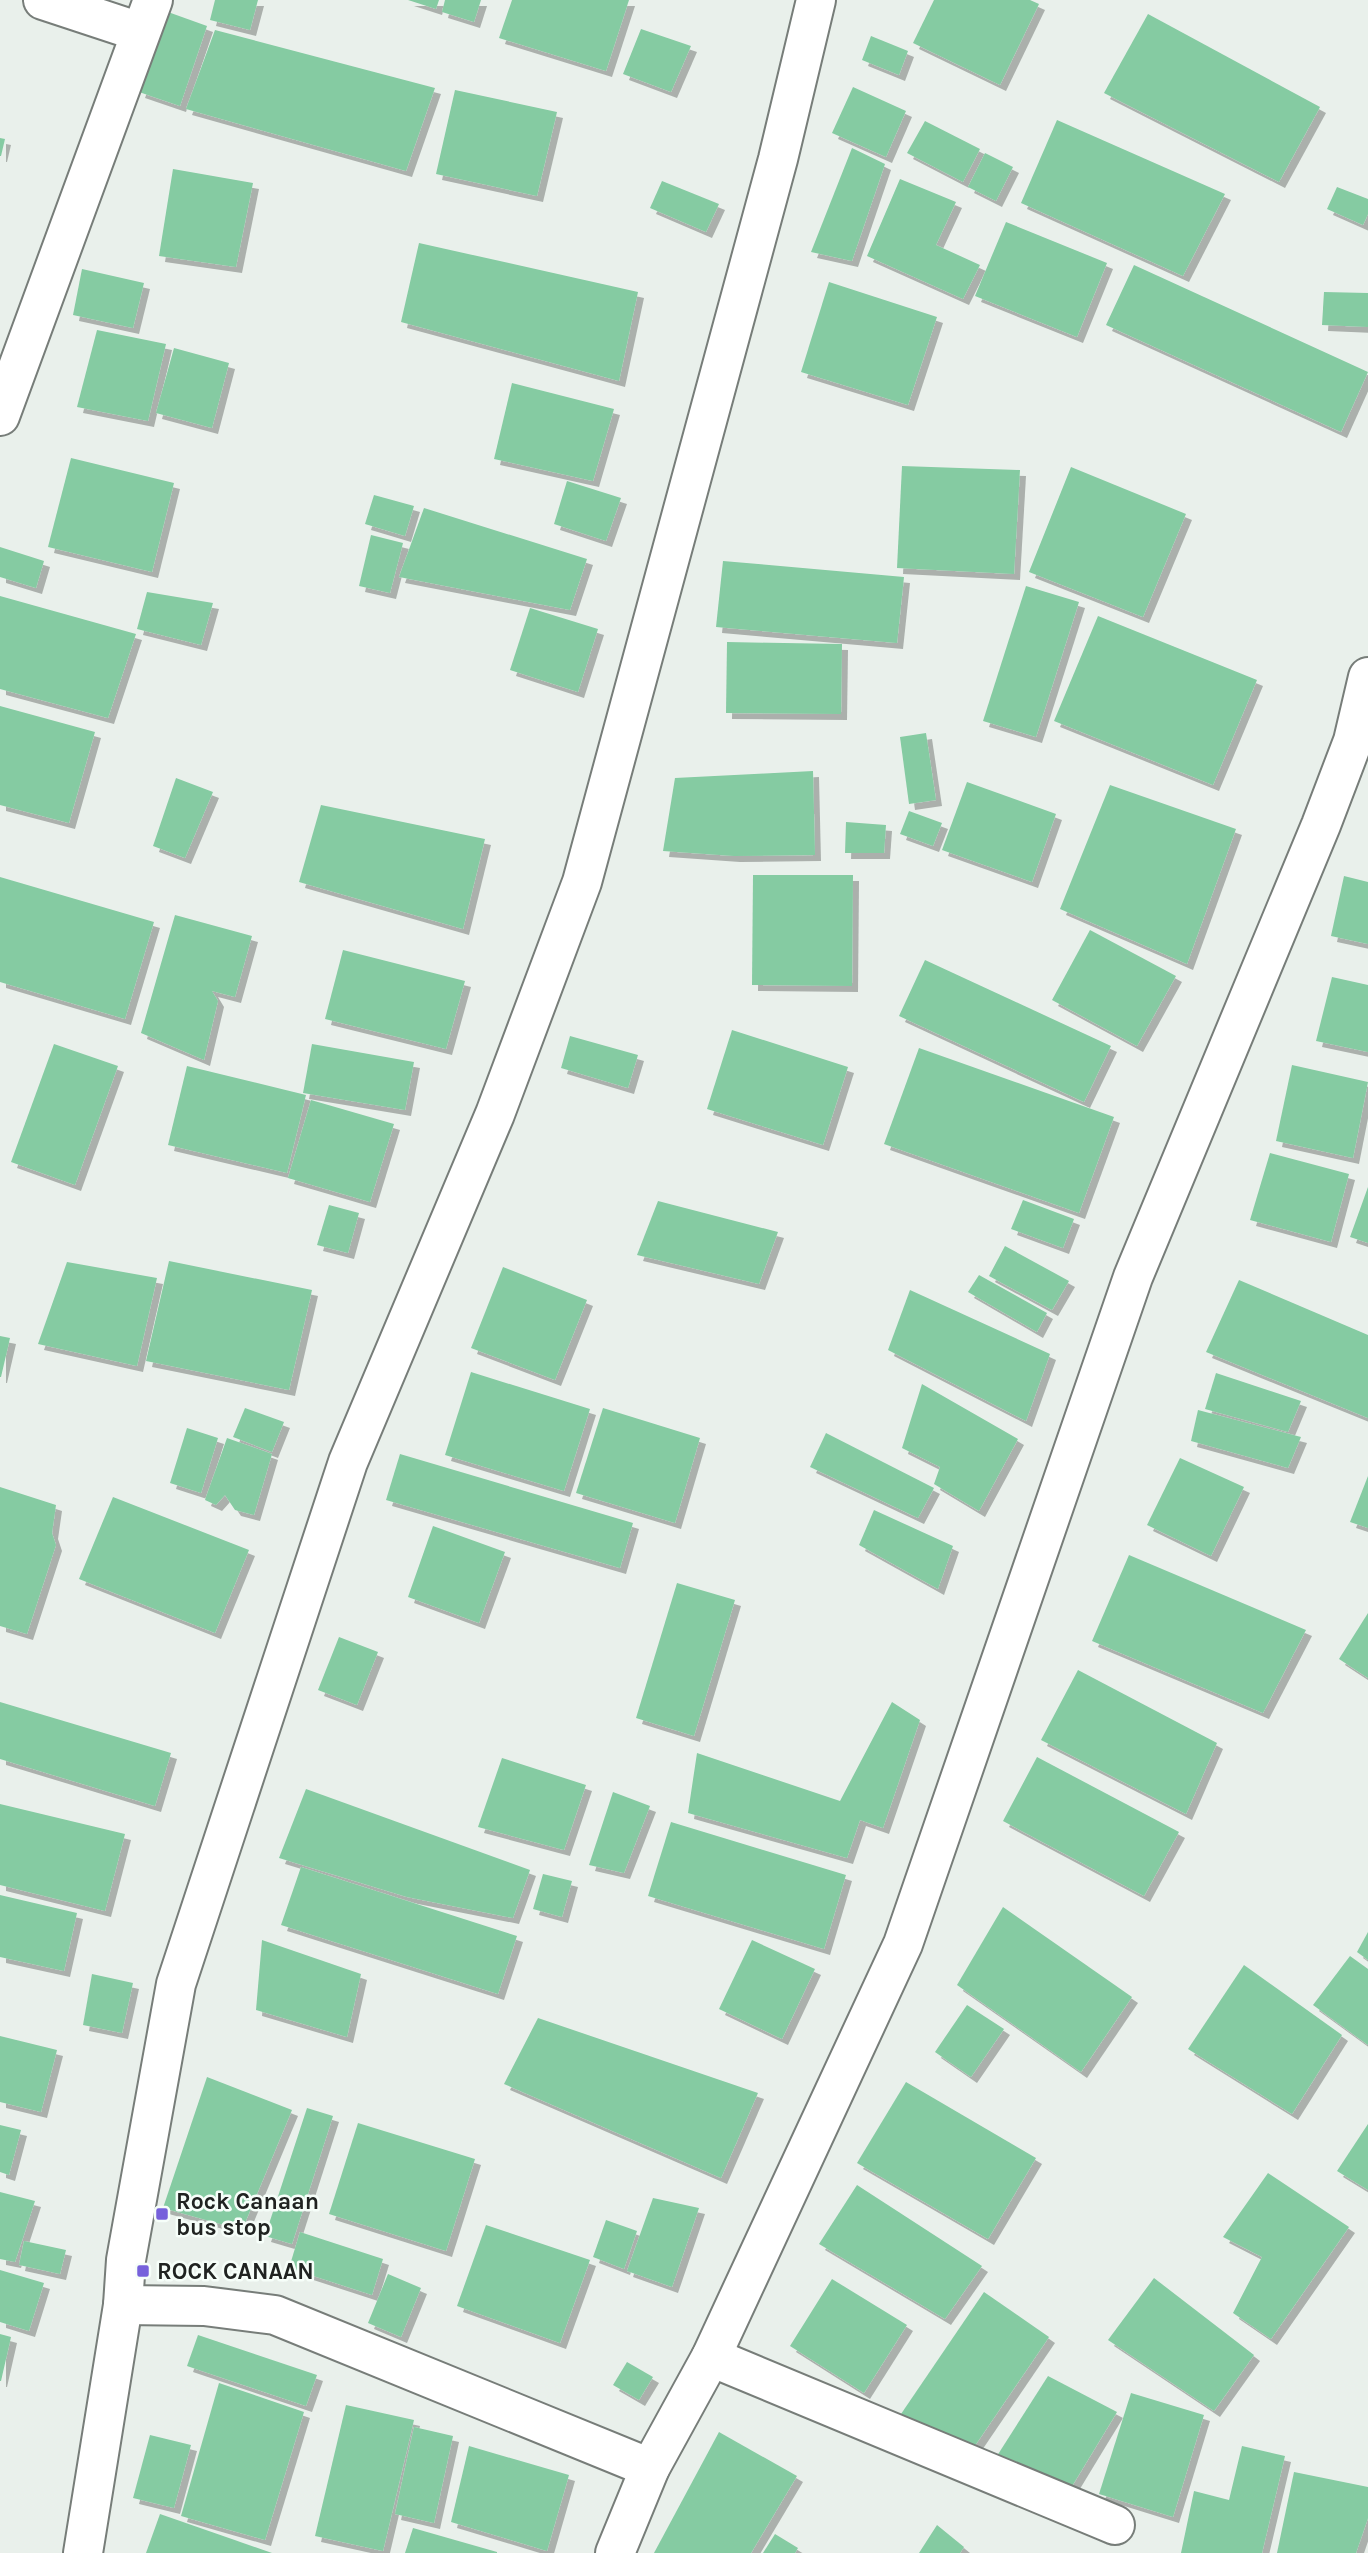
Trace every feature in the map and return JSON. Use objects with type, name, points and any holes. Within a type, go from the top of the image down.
[{"type":"street","points":[[0,416],[146,16],[43,0]]},
{"type":"street","points":[[83,2553],[123,2305],[126,2260],[176,1984],[348,1462],[495,1114],[582,882],[778,159],[816,0]]},
{"type":"street","points":[[615,2553],[650,2468],[711,2357],[903,1944],[1133,1277],[1321,825],[1353,741],[1368,677]]},
{"type":"street","points":[[123,2305],[204,2306],[275,2315],[650,2468]]},
{"type":"street","points":[[711,2357],[1115,2525]]},
{"type":"building","points":[[215,0],[258,0],[250,30],[210,20]]},
{"type":"building","points":[[408,0],[439,0],[436,9]]},
{"type":"building","points":[[445,0],[481,0],[474,22],[442,12]]},
{"type":"building","points":[[512,0],[629,0],[606,71],[499,38]]},
{"type":"building","points":[[934,0],[1030,0],[1039,4],[1000,85],[913,43]]},
{"type":"building","points":[[168,12],[207,26],[180,106],[139,92]]},
{"type":"building","points":[[1148,14],[1320,107],[1279,182],[1104,93]]},
{"type":"building","points":[[641,29],[691,46],[671,92],[623,74]]},
{"type":"building","points":[[215,30],[435,88],[406,171],[186,109]]},
{"type":"building","points":[[871,36],[908,51],[899,75],[862,60]]},
{"type":"building","points":[[853,87],[906,111],[886,157],[832,133]]},
{"type":"building","points":[[455,90],[557,112],[537,196],[436,174]]},
{"type":"building","points":[[1057,120],[1225,194],[1183,276],[1021,203]]},
{"type":"building","points":[[925,121],[980,149],[963,182],[907,153]]},
{"type":"building","points":[[0,138],[5,139],[1,156],[0,156]]},
{"type":"building","points":[[852,148],[885,164],[852,261],[811,252]]},
{"type":"building","points":[[985,153],[1013,167],[996,201],[968,187]]},
{"type":"building","points":[[173,169],[253,183],[236,267],[159,256]]},
{"type":"building","points":[[900,179],[956,202],[936,245],[980,265],[963,299],[867,256]]},
{"type":"building","points":[[662,181],[719,204],[706,232],[650,208]]},
{"type":"building","points":[[1337,187],[1368,199],[1368,214],[1363,225],[1327,209]]},
{"type":"building","points":[[1006,222],[1107,263],[1077,337],[975,296]]},
{"type":"building","points":[[419,243],[638,292],[619,381],[401,322]]},
{"type":"building","points":[[1134,265],[1368,372],[1341,432],[1106,325]]},
{"type":"building","points":[[82,269],[144,283],[133,328],[73,315]]},
{"type":"building","points":[[829,282],[937,317],[908,405],[801,372]]},
{"type":"building","points":[[1324,292],[1368,293],[1368,327],[1322,325]]},
{"type":"building","points":[[97,330],[166,344],[148,421],[77,407]]},
{"type":"building","points":[[174,348],[229,363],[212,428],[156,413]]},
{"type":"building","points":[[512,383],[614,409],[593,481],[494,459]]},
{"type":"building","points":[[71,458],[174,483],[152,572],[48,547]]},
{"type":"building","points":[[902,466],[1020,470],[1014,574],[897,568]]},
{"type":"building","points":[[1071,467],[1186,514],[1143,617],[1029,572]]},
{"type":"building","points":[[567,481],[621,498],[606,541],[554,524]]},
{"type":"building","points":[[374,495],[414,506],[405,536],[365,524]]},
{"type":"building","points":[[424,508],[587,559],[570,610],[399,577]]},
{"type":"building","points":[[371,535],[403,543],[390,593],[359,586]]},
{"type":"building","points":[[0,547],[44,561],[36,588],[0,577]]},
{"type":"building","points":[[723,561],[904,577],[897,643],[716,627]]},
{"type":"building","points":[[1026,586],[1079,602],[1036,737],[983,721]]},
{"type":"building","points":[[147,592],[213,603],[201,645],[137,629]]},
{"type":"building","points":[[0,596],[136,634],[108,718],[0,689]]},
{"type":"building","points":[[530,608],[598,629],[578,692],[510,670]]},
{"type":"building","points":[[1098,616],[1257,680],[1213,785],[1054,721]]},
{"type":"building","points":[[727,642],[842,644],[841,714],[726,713]]},
{"type":"building","points":[[0,706],[95,732],[69,823],[0,805]]},
{"type":"building","points":[[926,733],[936,800],[909,804],[900,737]]},
{"type":"building","points":[[813,771],[815,855],[734,856],[663,851],[675,778]]},
{"type":"building","points":[[176,778],[213,792],[185,858],[153,846]]},
{"type":"building","points":[[967,782],[1056,814],[1032,882],[942,850]]},
{"type":"building","points":[[1110,785],[1236,829],[1187,964],[1060,909]]},
{"type":"building","points":[[321,805],[485,839],[463,929],[299,882]]},
{"type":"building","points":[[909,811],[942,823],[933,846],[900,834]]},
{"type":"building","points":[[846,822],[886,825],[884,853],[845,853]]},
{"type":"building","points":[[753,875],[853,875],[852,986],[752,985]]},
{"type":"building","points":[[1344,876],[1368,882],[1368,944],[1331,936]]},
{"type":"building","points":[[0,877],[154,922],[125,1019],[0,982]]},
{"type":"building","points":[[175,915],[252,936],[235,997],[212,991],[218,1001],[204,1060],[141,1033]]},
{"type":"building","points":[[1090,930],[1176,976],[1137,1046],[1052,1000]]},
{"type":"building","points":[[343,950],[465,981],[446,1049],[325,1019]]},
{"type":"building","points":[[925,960],[1111,1046],[1084,1102],[899,1016]]},
{"type":"building","points":[[1332,977],[1368,985],[1368,1052],[1316,1041]]},
{"type":"building","points":[[732,1030],[848,1067],[823,1145],[707,1109]]},
{"type":"building","points":[[570,1036],[638,1055],[628,1088],[561,1068]]},
{"type":"building","points":[[54,1044],[118,1066],[75,1185],[11,1162]]},
{"type":"building","points":[[312,1044],[414,1062],[405,1110],[303,1093]]},
{"type":"building","points":[[919,1048],[1114,1117],[1079,1213],[884,1144]]},
{"type":"building","points":[[1292,1065],[1368,1082],[1353,1158],[1276,1141]]},
{"type":"building","points":[[187,1066],[306,1095],[287,1173],[168,1145]]},
{"type":"building","points":[[311,1100],[394,1124],[370,1202],[288,1178]]},
{"type":"building","points":[[1270,1153],[1349,1174],[1331,1242],[1250,1220]]},
{"type":"building","points":[[1368,1187],[1368,1243],[1350,1237]]},
{"type":"building","points":[[1023,1200],[1074,1219],[1063,1248],[1011,1229]]},
{"type":"building","points":[[658,1201],[778,1232],[759,1284],[637,1255]]},
{"type":"building","points":[[329,1205],[359,1213],[348,1253],[317,1245]]},
{"type":"building","points":[[1005,1246],[1069,1281],[1052,1310],[989,1276]]},
{"type":"building","points":[[169,1261],[312,1290],[289,1390],[146,1361]]},
{"type":"building","points":[[67,1262],[157,1278],[137,1366],[38,1344]]},
{"type":"building","points":[[503,1267],[587,1300],[555,1380],[471,1348]]},
{"type":"building","points":[[979,1275],[1047,1313],[1037,1332],[968,1292]]},
{"type":"building","points":[[1239,1280],[1368,1335],[1368,1418],[1206,1352]]},
{"type":"building","points":[[910,1290],[1050,1354],[1026,1421],[888,1350]]},
{"type":"building","points":[[0,1336],[10,1338],[1,1377],[0,1377]]},
{"type":"building","points":[[471,1372],[590,1409],[564,1491],[445,1455]]},
{"type":"building","points":[[1216,1373],[1301,1401],[1288,1432],[1205,1409]]},
{"type":"building","points":[[922,1384],[1018,1439],[979,1511],[934,1484],[940,1467],[902,1448]]},
{"type":"building","points":[[245,1408],[284,1422],[272,1452],[233,1437]]},
{"type":"building","points":[[603,1408],[700,1438],[675,1523],[576,1493]]},
{"type":"building","points":[[1198,1410],[1301,1437],[1288,1468],[1191,1441]]},
{"type":"building","points":[[187,1428],[218,1438],[201,1493],[170,1483]]},
{"type":"building","points":[[826,1433],[934,1488],[918,1518],[810,1467]]},
{"type":"building","points":[[227,1438],[272,1454],[254,1515],[235,1510],[225,1495],[216,1505],[205,1500]]},
{"type":"building","points":[[400,1454],[633,1523],[620,1568],[386,1500]]},
{"type":"building","points":[[1180,1458],[1244,1487],[1211,1556],[1147,1525]]},
{"type":"building","points":[[1368,1476],[1368,1528],[1350,1522]]},
{"type":"building","points":[[0,1487],[56,1505],[52,1533],[56,1545],[27,1634],[0,1626]]},
{"type":"building","points":[[113,1497],[249,1550],[215,1633],[79,1579]]},
{"type":"building","points":[[874,1510],[953,1546],[938,1589],[859,1545]]},
{"type":"building","points":[[433,1526],[505,1552],[479,1623],[408,1597]]},
{"type":"building","points":[[1129,1555],[1306,1630],[1263,1713],[1092,1641]]},
{"type":"building","points":[[677,1583],[735,1600],[694,1736],[636,1718]]},
{"type":"building","points":[[1368,1613],[1368,1678],[1339,1659]]},
{"type":"building","points":[[339,1637],[378,1652],[357,1705],[318,1690]]},
{"type":"building","points":[[1078,1670],[1217,1743],[1186,1814],[1041,1740]]},
{"type":"building","points":[[0,1702],[171,1753],[155,1806],[0,1759]]},
{"type":"building","points":[[892,1702],[920,1720],[883,1828],[860,1820],[847,1858],[688,1813],[697,1753],[840,1801]]},
{"type":"building","points":[[1037,1757],[1179,1832],[1144,1896],[1003,1821]]},
{"type":"building","points":[[502,1758],[586,1785],[564,1850],[478,1827]]},
{"type":"building","points":[[306,1789],[530,1870],[513,1918],[407,1897],[279,1858]]},
{"type":"building","points":[[613,1792],[650,1806],[624,1873],[589,1865]]},
{"type":"building","points":[[0,1804],[125,1834],[105,1911],[0,1885]]},
{"type":"building","points":[[671,1822],[846,1875],[824,1949],[648,1896]]},
{"type":"building","points":[[301,1867],[517,1936],[498,1994],[281,1925]]},
{"type":"building","points":[[543,1874],[572,1881],[562,1917],[533,1909]]},
{"type":"building","points":[[0,1895],[77,1913],[64,1971],[0,1957]]},
{"type":"building","points":[[1003,1907],[1132,1997],[1081,2072],[957,1985]]},
{"type":"building","points":[[1368,1932],[1368,1960],[1357,1952]]},
{"type":"building","points":[[262,1940],[361,1974],[347,2037],[256,2010]]},
{"type":"building","points":[[752,1940],[815,1969],[782,2039],[719,2009]]},
{"type":"building","points":[[1350,1956],[1368,1969],[1368,2045],[1313,2005]]},
{"type":"building","points":[[1244,1965],[1342,2035],[1292,2114],[1188,2049]]},
{"type":"building","points":[[92,1974],[133,1983],[122,2033],[83,2025]]},
{"type":"building","points":[[967,2005],[1004,2029],[971,2077],[935,2052]]},
{"type":"building","points":[[538,2018],[758,2093],[721,2178],[504,2084]]},
{"type":"building","points":[[0,2036],[57,2050],[41,2112],[0,2102]]},
{"type":"building","points":[[207,2077],[292,2110],[242,2230],[163,2208]]},
{"type":"building","points":[[906,2082],[1036,2158],[988,2239],[857,2163]]},
{"type":"building","points":[[307,2108],[333,2116],[292,2244],[265,2236]]},
{"type":"building","points":[[358,2123],[475,2159],[446,2251],[329,2214]]},
{"type":"building","points":[[1368,2124],[1368,2190],[1337,2171]]},
{"type":"building","points":[[0,2125],[21,2130],[9,2175],[0,2172]]},
{"type":"building","points":[[1268,2173],[1349,2227],[1271,2339],[1233,2313],[1262,2257],[1223,2237]]},
{"type":"building","points":[[857,2185],[982,2266],[945,2319],[819,2244]]},
{"type":"building","points":[[0,2192],[35,2201],[15,2262],[0,2259]]},
{"type":"building","points":[[653,2198],[699,2208],[672,2287],[627,2271]]},
{"type":"building","points":[[606,2220],[637,2231],[624,2269],[593,2257]]},
{"type":"building","points":[[486,2225],[590,2260],[560,2343],[457,2306]]},
{"type":"building","points":[[300,2232],[383,2259],[372,2295],[289,2268]]},
{"type":"building","points":[[24,2241],[66,2250],[60,2274],[19,2265]]},
{"type":"building","points":[[0,2270],[44,2283],[29,2331],[0,2322]]},
{"type":"building","points":[[388,2274],[421,2288],[401,2337],[368,2323]]},
{"type":"building","points":[[1154,2278],[1254,2355],[1214,2411],[1108,2340]]},
{"type":"building","points":[[832,2279],[907,2325],[864,2393],[790,2346]]},
{"type":"building","points":[[984,2292],[1049,2337],[972,2450],[901,2414]]},
{"type":"building","points":[[0,2334],[11,2337],[1,2381],[0,2381]]},
{"type":"building","points":[[198,2335],[317,2375],[306,2406],[187,2366]]},
{"type":"building","points":[[627,2362],[653,2377],[639,2400],[613,2385]]},
{"type":"building","points":[[1048,2376],[1117,2412],[1066,2496],[995,2459]]},
{"type":"building","points":[[219,2383],[304,2412],[265,2540],[181,2516]]},
{"type":"building","points":[[1131,2393],[1204,2415],[1173,2517],[1099,2494]]},
{"type":"building","points":[[346,2405],[414,2420],[383,2551],[315,2536]]},
{"type":"building","points":[[414,2427],[453,2436],[434,2523],[395,2514]]},
{"type":"building","points":[[719,2432],[797,2476],[751,2553],[654,2553]]},
{"type":"building","points":[[150,2435],[191,2445],[174,2508],[133,2498]]},
{"type":"building","points":[[469,2446],[569,2475],[547,2551],[451,2522]]},
{"type":"building","points":[[1242,2446],[1285,2456],[1262,2553],[1181,2553],[1194,2491],[1229,2500]]},
{"type":"building","points":[[1294,2472],[1368,2487],[1368,2518],[1356,2553],[1277,2553]]},
{"type":"building","points":[[160,2514],[272,2553],[146,2553]]},
{"type":"building","points":[[937,2525],[964,2547],[960,2553],[919,2553]]},
{"type":"building","points":[[413,2528],[497,2552],[497,2553],[405,2553]]},
{"type":"building","points":[[775,2534],[798,2548],[795,2553],[763,2553]]},
{"type":"place","name":"Rock Canaan bus stop","points":[[162,2214]]},
{"type":"place","name":"ROCK CANAAN","points":[[143,2271]]}]
